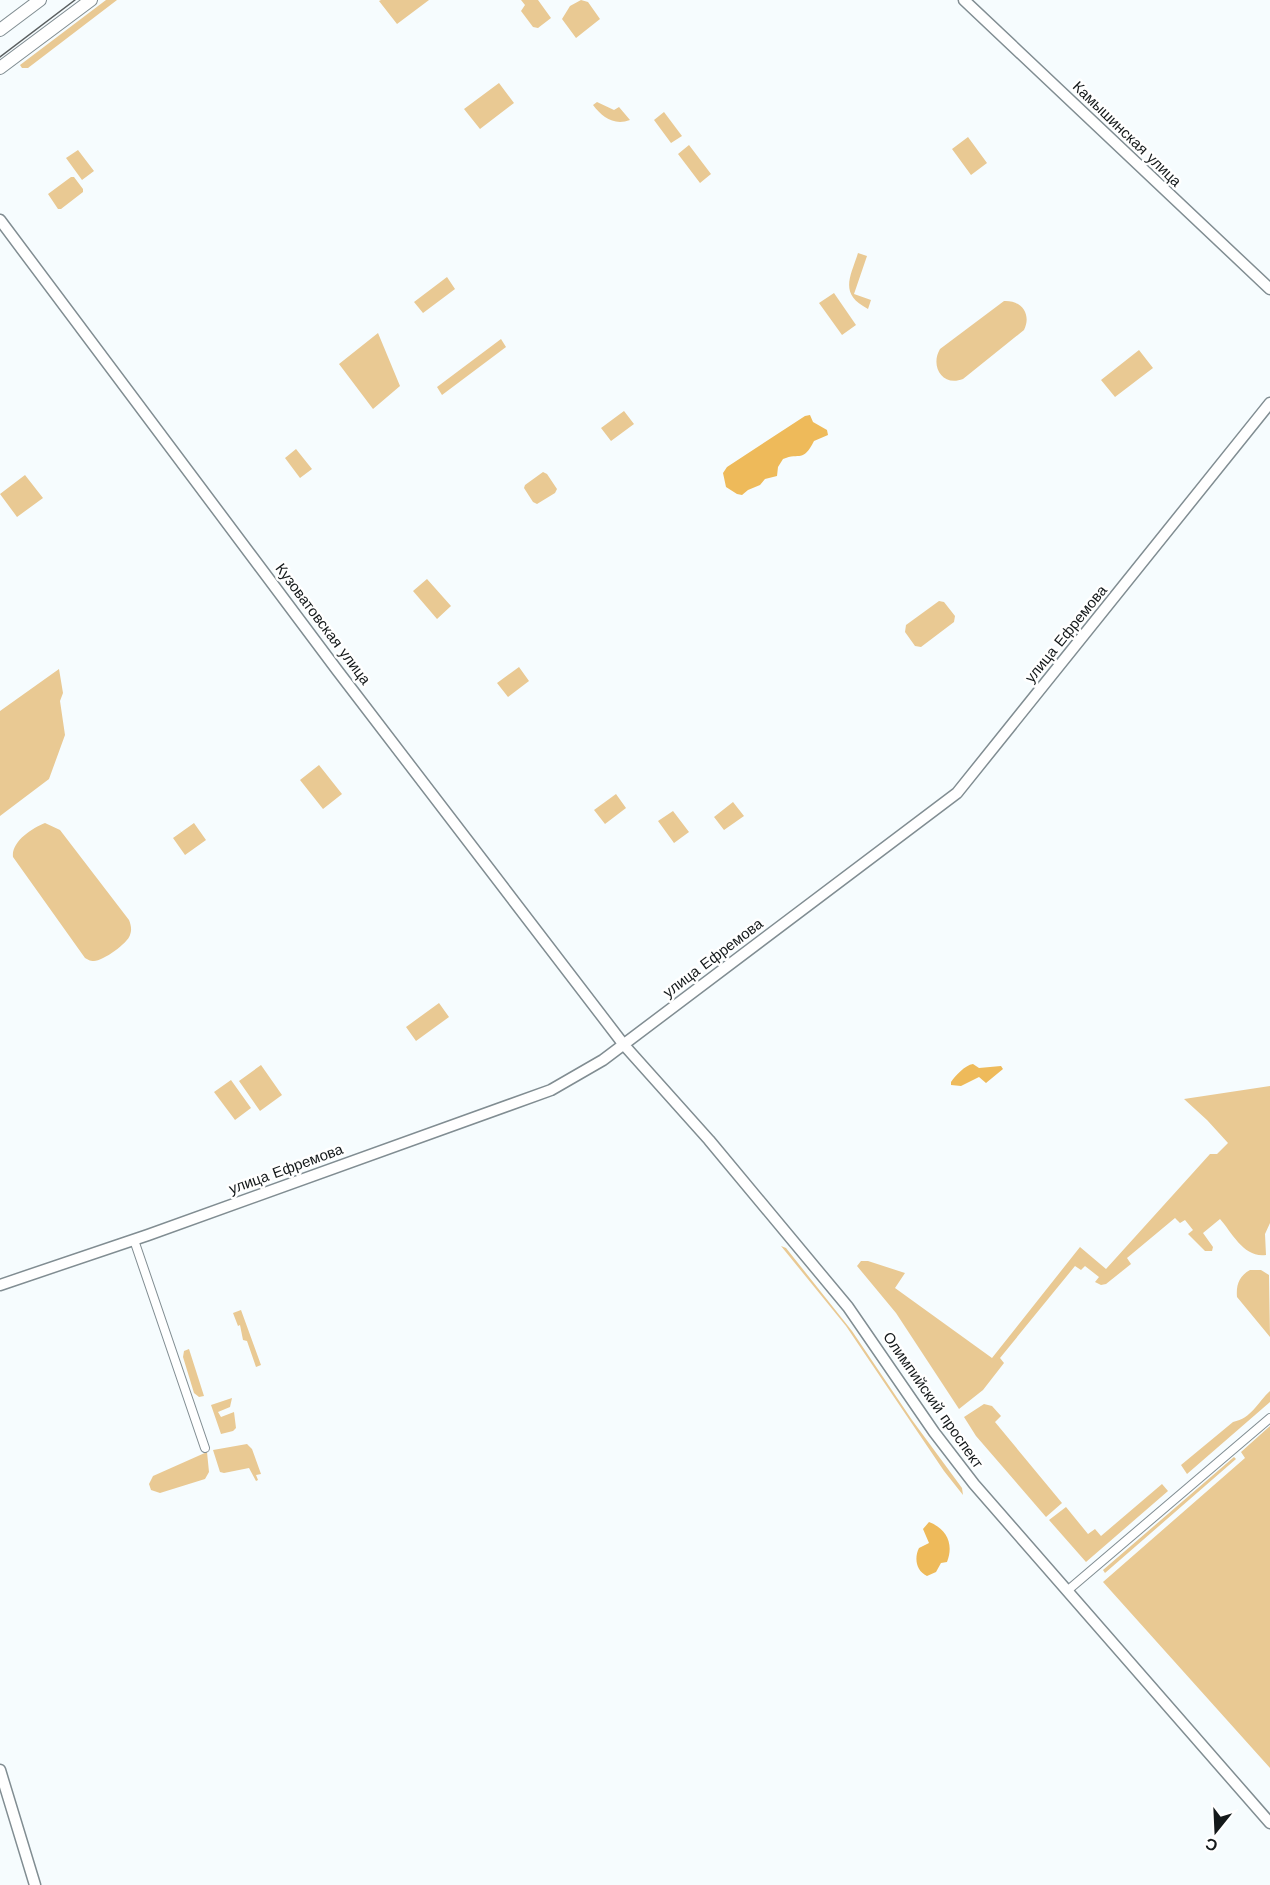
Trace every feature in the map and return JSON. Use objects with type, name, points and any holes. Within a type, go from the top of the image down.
[{"type":"main road","points":[[0,30],[40,0]]},
{"type":"main road","points":[[0,68],[91,0]]},
{"type":"street","name":"Камышинская улица","points":[[964,0],[1270,289]]},
{"type":"street","name":"Кузоватовская улица","points":[[0,220],[337,670],[624,1044]]},
{"type":"street","name":"улица Ефремова","points":[[0,1285],[134,1240],[551,1090],[578,1076],[624,1044],[957,793],[1270,403]]},
{"type":"street","name":"Олимпийский проспект","points":[[624,1044],[709,1140],[825,1278],[865,1330],[953,1458],[1270,1823]]},
{"type":"street","points":[[134,1240],[205,1448]]},
{"type":"street","points":[[1067,1591],[1270,1418]]},
{"type":"street","points":[[0,1770],[35,1885]]},
{"type":"shaded area","points":[[106,0],[117,0],[28,68],[22,68],[20,65]]},
{"type":"shaded area","points":[[429,0],[397,24],[379,1]]},
{"type":"shaded area","points":[[521,0],[538,0],[551,18],[538,28],[533,27],[521,11],[525,5]]},
{"type":"shaded area","points":[[581,0],[588,2],[600,19],[576,38],[562,19],[570,6]]},
{"type":"shaded area","points":[[499,83],[514,103],[480,129],[464,109]]},
{"type":"shaded area","points":[[597,102],[614,110],[619,107],[630,120],[619,122],[609,119],[593,105]]},
{"type":"shaded area","points":[[664,112],[682,136],[671,143],[654,120]]},
{"type":"shaded area","points":[[968,137],[987,163],[971,175],[952,149]]},
{"type":"shaded area","points":[[689,145],[711,174],[700,183],[678,154]]},
{"type":"shaded area","points":[[78,150],[94,171],[82,180],[66,158]]},
{"type":"shaded area","points":[[74,177],[83,192],[58,209],[48,194]]},
{"type":"shaded area","points":[[858,253],[867,256],[854,294],[871,300],[868,309],[853,297],[850,291],[850,278]]},
{"type":"shaded area","points":[[447,277],[455,289],[423,313],[414,302]]},
{"type":"shaded area","points":[[834,293],[856,325],[842,335],[819,303]]},
{"type":"shaded area","points":[[1004,301],[1015,303],[1023,309],[1027,319],[1024,330],[963,379],[956,381],[944,378],[936,362],[940,349]]},
{"type":"shaded area","points":[[378,333],[400,386],[373,409],[339,364]]},
{"type":"shaded area","points":[[501,339],[506,347],[442,395],[437,387]]},
{"type":"shaded area","points":[[1139,350],[1153,368],[1115,397],[1101,380]]},
{"type":"shaded area","points":[[624,411],[634,424],[611,441],[601,428]]},
{"type":"shaded area","points":[[810,415],[813,422],[827,430],[828,435],[814,441],[804,455],[783,459],[778,467],[777,476],[765,479],[760,485],[742,495],[726,487],[723,473],[727,467],[805,416]]},
{"type":"shaded area","points":[[296,449],[312,469],[300,478],[285,458]]},
{"type":"shaded area","points":[[543,472],[547,474],[557,489],[555,493],[537,504],[533,502],[524,488]]},
{"type":"shaded area","points":[[25,475],[43,498],[17,517],[0,494]]},
{"type":"shaded area","points":[[427,579],[451,606],[437,619],[413,591]]},
{"type":"shaded area","points":[[939,601],[944,602],[955,616],[954,622],[921,647],[915,646],[905,632],[906,625]]},
{"type":"shaded area","points":[[519,667],[529,681],[508,697],[497,683]]},
{"type":"shaded area","points":[[59,669],[63,693],[60,701],[65,735],[49,779],[0,816],[0,711]]},
{"type":"shaded area","points":[[319,765],[342,794],[323,809],[300,780]]},
{"type":"shaded area","points":[[616,794],[626,808],[605,824],[594,810]]},
{"type":"shaded area","points":[[733,802],[744,816],[724,830],[714,817]]},
{"type":"shaded area","points":[[673,811],[689,832],[674,843],[658,821]]},
{"type":"shaded area","points":[[45,823],[60,830],[129,920],[131,933],[128,938],[115,951],[103,958],[91,961],[85,958],[13,857],[13,851],[19,841],[34,828]]},
{"type":"shaded area","points":[[194,823],[206,840],[185,855],[173,838]]},
{"type":"shaded area","points":[[439,1003],[449,1017],[416,1041],[406,1027]]},
{"type":"shaded area","points":[[973,1064],[979,1068],[1001,1066],[1003,1069],[986,1083],[979,1077],[961,1086],[951,1085],[960,1071]]},
{"type":"shaded area","points":[[261,1065],[282,1095],[260,1111],[239,1081]]},
{"type":"shaded area","points":[[231,1080],[251,1108],[235,1120],[214,1092]]},
{"type":"shaded area","points":[[1270,1086],[1270,1223],[1265,1234],[1266,1255],[1251,1253],[1245,1249],[1220,1219],[1203,1233],[1213,1247],[1212,1251],[1205,1251],[1188,1234],[1193,1230],[1185,1220],[1180,1223],[1175,1218],[1127,1258],[1131,1264],[1106,1284],[1101,1285],[1095,1282],[1099,1277],[1085,1266],[1081,1270],[1075,1266],[1000,1358],[1004,1363],[983,1390],[959,1409],[896,1313],[857,1266],[861,1261],[868,1261],[905,1273],[895,1288],[992,1358],[1080,1247],[1106,1269],[1210,1154],[1217,1154],[1228,1143],[1184,1099]]},
{"type":"shaded area","points":[[781,1246],[786,1248],[852,1331],[912,1420],[962,1488],[963,1495],[944,1471],[846,1326]]},
{"type":"shaded area","points":[[1250,1270],[1261,1270],[1269,1275],[1270,1337],[1237,1297],[1239,1281]]},
{"type":"shaded area","points":[[241,1310],[261,1365],[256,1367],[247,1341],[243,1340],[240,1325],[238,1326],[233,1313]]},
{"type":"shaded area","points":[[189,1349],[204,1396],[199,1397],[194,1393],[183,1357],[184,1351]]},
{"type":"shaded area","points":[[1270,1391],[1270,1402],[1187,1474],[1181,1465],[1233,1422],[1250,1414]]},
{"type":"shaded area","points":[[232,1398],[230,1407],[218,1412],[221,1417],[234,1412],[236,1428],[221,1434],[211,1405]]},
{"type":"shaded area","points":[[984,1404],[992,1406],[1001,1416],[995,1422],[1062,1503],[1046,1517],[976,1436],[964,1417]]},
{"type":"shaded area","points":[[1270,1426],[1270,1768],[1103,1582],[1245,1458],[1241,1452]]},
{"type":"shaded area","points":[[247,1444],[252,1449],[261,1474],[256,1475],[258,1480],[256,1481],[249,1468],[220,1472],[213,1450]]},
{"type":"shaded area","points":[[207,1452],[209,1472],[205,1479],[160,1493],[151,1490],[149,1484],[153,1476]]},
{"type":"shaded area","points":[[1234,1457],[1236,1459],[1105,1573],[1103,1570]]},
{"type":"shaded area","points":[[1162,1484],[1168,1491],[1086,1562],[1049,1520],[1066,1507],[1088,1534],[1095,1529],[1101,1536]]},
{"type":"shaded area","points":[[929,1522],[944,1533],[950,1549],[947,1562],[941,1563],[936,1572],[927,1576],[920,1571],[916,1560],[919,1548],[929,1543],[923,1529]]},
{"type":"tram line","points":[[0,57],[75,0]]}]
